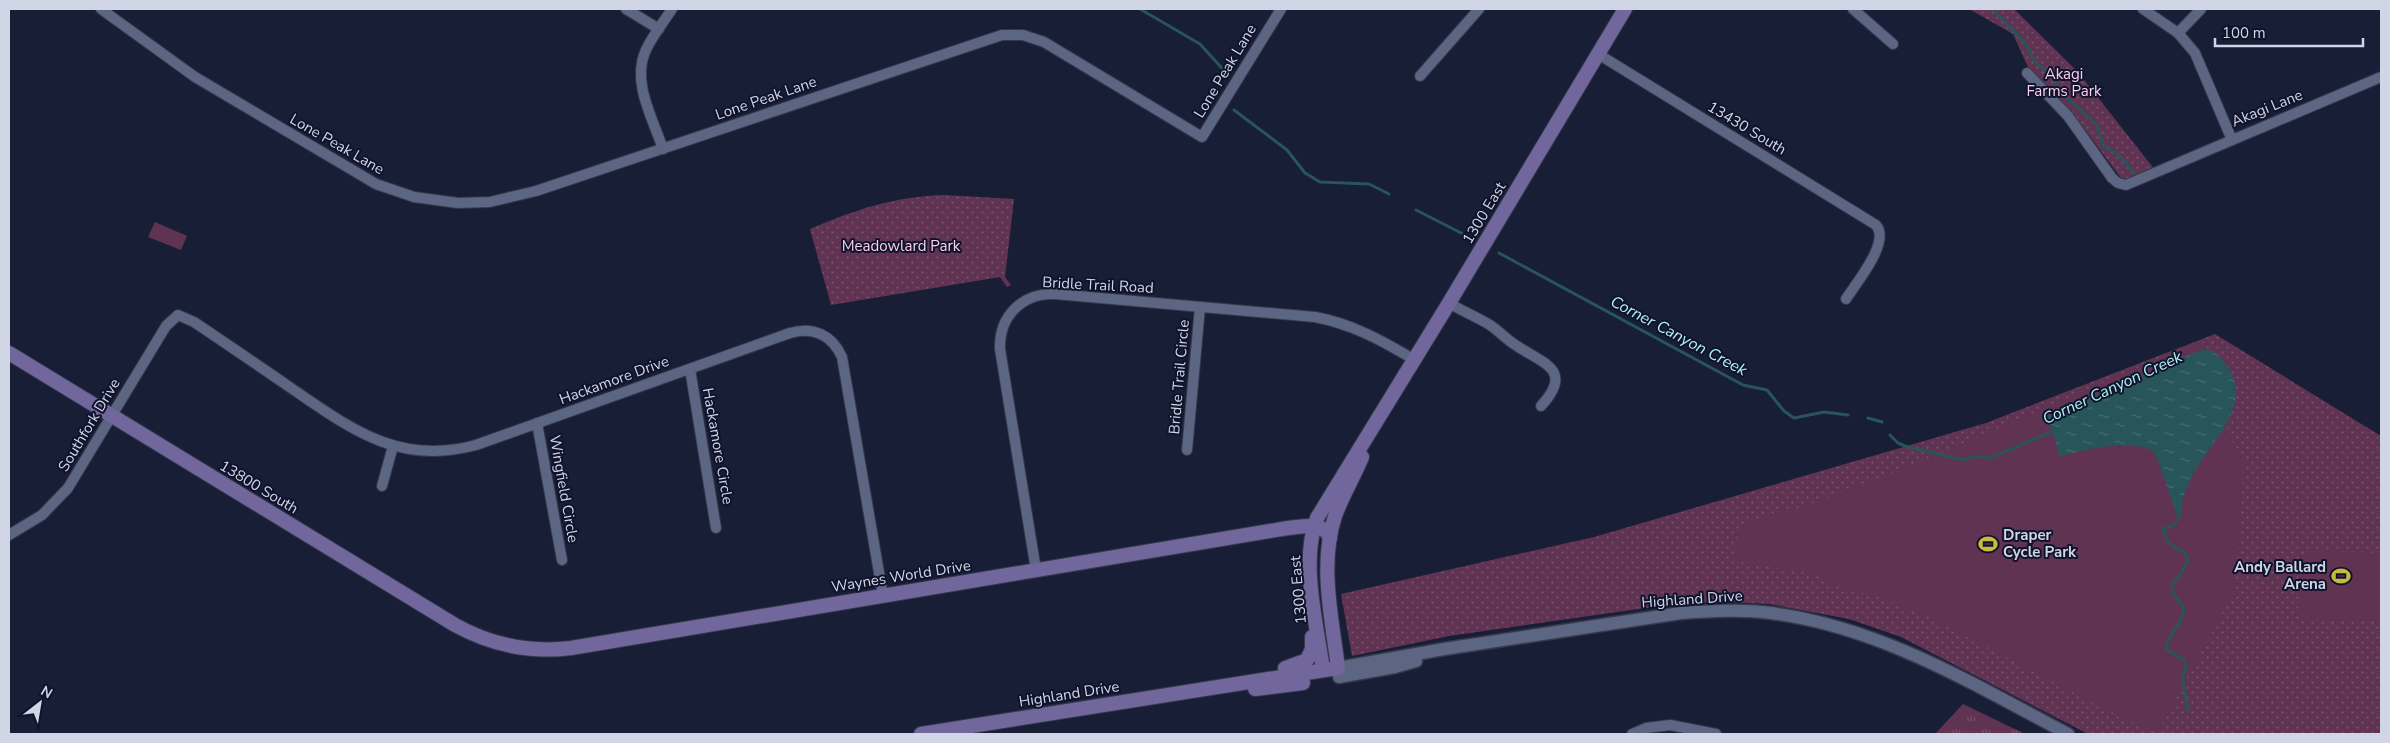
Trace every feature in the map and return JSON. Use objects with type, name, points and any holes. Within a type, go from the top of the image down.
[{"type":"main road","name":"1300 East","points":[[1323,670],[1310,559],[1314,526],[1368,432],[1449,303],[1625,9]]},
{"type":"main road","name":"13800 South","points":[[9,353],[455,625],[495,642]]},
{"type":"main road","name":"1300 East","points":[[1339,672],[1327,567],[1330,538],[1340,503],[1364,454],[1368,432]]},
{"type":"main road","name":"Waynes World Drive","points":[[495,642],[538,650],[571,648],[1036,570],[1314,526]]},
{"type":"main road","points":[[1314,526],[1325,529],[1330,538]]},
{"type":"main road","points":[[1222,686],[1245,677],[1295,666],[1307,660],[1312,649],[1314,606]]},
{"type":"main road","name":"Highland Drive","points":[[921,734],[1323,670],[1339,672]]},
{"type":"main road","name":"Highland Drive","points":[[1222,686],[1261,689],[1339,672]]},
{"type":"street","name":"Lone Peak Lane","points":[[101,9],[195,77],[363,178],[401,194],[435,201],[474,203],[513,198],[991,37],[1013,34],[1034,38],[1049,45],[1202,137],[1280,9]]},
{"type":"street","points":[[626,9],[659,29]]},
{"type":"street","points":[[663,148],[642,88],[640,76],[645,52],[672,9]]},
{"type":"street","points":[[1420,76],[1478,9]]},
{"type":"street","points":[[1853,9],[1893,44]]},
{"type":"street","name":"Akagi Lane","points":[[2143,9],[2178,33],[2187,42],[2200,65],[2232,140],[2381,77]]},
{"type":"street","points":[[2178,33],[2202,9]]},
{"type":"street","name":"13430 South","points":[[1598,54],[1879,228],[1881,240],[1879,246],[1846,299]]},
{"type":"street","points":[[2027,73],[2068,116],[2112,178],[2122,185],[2132,184],[2232,140]]},
{"type":"street","name":"Bridle Trail Road","points":[[1036,570],[1000,349],[1001,331],[1009,315],[1020,302],[1046,294],[1328,319],[1366,332],[1413,359]]},
{"type":"street","points":[[1449,303],[1490,325],[1517,346],[1550,366],[1555,380],[1554,388],[1551,395],[1541,406]]},
{"type":"street","name":"Bridle Trail Circle","points":[[1187,450],[1200,307]]},
{"type":"street","name":"Southfork Drive","points":[[9,535],[32,522],[60,498],[112,417],[166,326],[178,315]]},
{"type":"street","name":"Hackamore Drive","points":[[178,315],[194,322],[351,428],[393,446],[431,451],[454,450],[476,445],[797,331],[816,332],[834,343],[844,365],[883,596]]},
{"type":"street","name":"Hackamore Circle","points":[[690,369],[716,528]]},
{"type":"street","name":"Wingfield Circle","points":[[538,423],[562,560]]},
{"type":"street","points":[[382,486],[393,446]]},
{"type":"street","name":"Highland Drive","points":[[1339,672],[1396,667],[1444,649],[1680,613],[1720,611],[1770,613],[1833,625],[1891,644],[2068,734]]},
{"type":"street","points":[[1632,734],[1646,728],[1670,725],[1716,734]]},
{"type":"green space","name":"Akagi Farms Park","points":[[1969,9],[2014,9],[2077,71],[2155,170],[2126,180],[2121,178],[2089,135],[2028,67],[2013,34]]},
{"type":"green space","name":"Meadowlard Park","points":[[945,195],[1014,199],[1005,277],[1011,285],[1007,287],[1000,277],[831,305],[810,229],[876,205],[909,198]]},
{"type":"green space","points":[[155,222],[187,236],[181,250],[148,237]]},
{"type":"green space","points":[[2215,334],[2381,436],[2381,734],[2088,734],[1901,637],[1849,619],[1769,604],[1732,602],[1681,603],[1449,636],[1352,656],[1341,594],[1594,537],[1986,423]]},
{"type":"green space","name":"Draper Cycle Park","points":[[2201,340],[2230,382],[2227,433],[2244,462],[2235,589],[2158,732],[2131,722],[1931,618],[1878,597],[1823,582],[1820,575],[1735,561],[1739,527],[1790,508],[1799,508],[1918,463]]},
{"type":"green space","name":"Andy Ballard Arena","points":[[2311,551],[2381,553],[2381,621],[2301,618],[2298,614],[2302,562],[2303,557]]},
{"type":"green space","points":[[1963,704],[2025,734],[1935,734]]},
{"type":"water","points":[[2201,350],[2212,351],[2224,362],[2233,377],[2236,391],[2229,419],[2195,471],[2184,495],[2180,514],[2177,515],[2157,458],[2151,450],[2129,445],[2117,445],[2060,456],[2047,416]]},
{"type":"waterway","name":"Corner Canyon Creek","points":[[1140,9],[1200,44],[1229,76]]},
{"type":"waterway","points":[[1992,9],[2025,43],[2035,62],[2049,74],[2066,97],[2096,124],[2104,147],[2118,154],[2134,173]]},
{"type":"waterway","name":"Corner Canyon Creek","points":[[1234,110],[1287,150],[1305,173],[1320,182],[1369,184],[1389,194]]},
{"type":"waterway","name":"Corner Canyon Creek","points":[[1416,210],[1467,236]]},
{"type":"waterway","name":"Corner Canyon Creek","points":[[1499,253],[1743,385],[1767,390],[1784,411],[1794,418],[1824,412],[1848,415]]},
{"type":"waterway","name":"Corner Canyon Creek","points":[[1868,418],[1882,422]]},
{"type":"waterway","name":"Corner Canyon Creek","points":[[1890,435],[1898,443],[1905,446],[1963,460],[1976,456],[1991,458],[2055,430]]},
{"type":"waterway","name":"Corner Canyon Creek","points":[[2180,511],[2177,521],[2163,529],[2166,539],[2187,556],[2187,562],[2172,585],[2173,593],[2184,608],[2183,614],[2167,643],[2166,649],[2184,660],[2186,668],[2182,674],[2188,710]]},
{"type":"place","name":"Draper Cycle Park","points":[[1988,544]]},
{"type":"place","name":"Andy Ballard Arena","points":[[2341,576]]}]
